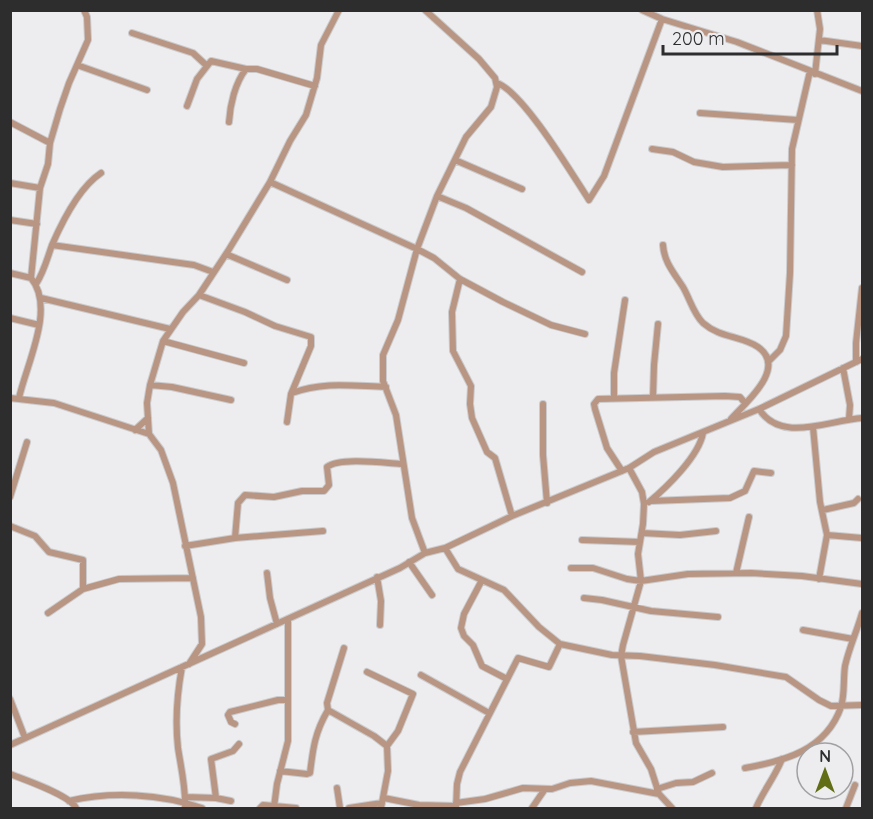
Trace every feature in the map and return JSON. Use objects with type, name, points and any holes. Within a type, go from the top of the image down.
[{"type":"street","points":[[19,398],[39,325],[41,298],[34,281],[40,188],[48,164],[50,143],[69,83],[88,40],[87,17],[84,10]]},
{"type":"street","points":[[189,664],[202,644],[201,616],[173,483],[161,450],[149,434],[147,403],[150,385],[163,341],[226,254],[270,182],[306,115],[315,86],[321,45],[339,10]]},
{"type":"street","points":[[425,10],[479,59],[497,83],[505,86],[526,107],[589,200],[608,166],[657,15]]},
{"type":"street","points":[[642,10],[736,42],[862,91]]},
{"type":"street","points":[[768,362],[780,350],[786,336],[790,273],[792,149],[798,120],[813,73],[820,29],[818,10]]},
{"type":"street","points":[[132,33],[193,53],[206,65]]},
{"type":"street","points":[[819,40],[862,46]]},
{"type":"street","points":[[187,106],[197,79],[206,65],[212,61],[246,69],[257,69],[315,86]]},
{"type":"street","points":[[77,65],[147,90]]},
{"type":"street","points":[[229,122],[233,97],[246,69]]},
{"type":"street","points":[[424,553],[412,518],[396,415],[382,373],[383,356],[398,320],[417,249],[437,196],[466,137],[491,107],[497,83]]},
{"type":"street","points":[[700,113],[798,120]]},
{"type":"street","points":[[10,122],[50,143]]},
{"type":"street","points":[[652,149],[673,152],[694,162],[723,167],[792,165]]},
{"type":"street","points":[[455,160],[522,189]]},
{"type":"street","points":[[34,281],[42,275],[52,245],[71,210],[86,187],[101,172]]},
{"type":"street","points":[[270,182],[417,249],[434,258],[460,279],[551,325],[585,334]]},
{"type":"street","points":[[10,183],[40,188]]},
{"type":"street","points":[[437,196],[466,208],[582,272]]},
{"type":"street","points":[[10,220],[37,224]]},
{"type":"street","points":[[52,245],[195,265],[213,272]]},
{"type":"street","points":[[663,246],[666,262],[702,322],[723,335],[758,347],[766,356],[768,362],[766,377],[746,403],[728,421]]},
{"type":"street","points":[[226,254],[287,280]]},
{"type":"street","points":[[10,273],[34,281]]},
{"type":"street","points":[[460,279],[452,312],[453,351],[471,386],[472,418],[486,452],[495,458],[512,516]]},
{"type":"street","points":[[10,745],[288,619],[424,553],[445,548],[512,516],[629,468],[654,452],[759,409],[843,369],[859,360],[856,343],[862,288]]},
{"type":"street","points":[[198,295],[275,326],[311,337],[311,346],[291,394],[287,422]]},
{"type":"street","points":[[41,298],[170,329]]},
{"type":"street","points":[[614,397],[614,373],[625,300]]},
{"type":"street","points":[[10,318],[39,325]]},
{"type":"street","points":[[653,397],[658,324]]},
{"type":"street","points":[[163,341],[244,363]]},
{"type":"street","points":[[843,369],[850,405],[849,419]]},
{"type":"street","points":[[150,385],[172,387],[231,400]]},
{"type":"street","points":[[291,394],[309,387],[335,385],[386,387]]},
{"type":"street","points":[[622,471],[607,448],[594,404],[598,399],[740,397],[746,403]]},
{"type":"street","points":[[10,398],[54,403],[149,434]]},
{"type":"street","points":[[543,404],[543,455],[548,503]]},
{"type":"street","points":[[759,409],[765,418],[780,426],[813,427],[862,418]]},
{"type":"street","points":[[135,430],[148,418]]},
{"type":"street","points":[[813,427],[817,479],[827,536],[819,579]]},
{"type":"street","points":[[651,501],[689,462],[701,441],[702,433]]},
{"type":"street","points":[[10,497],[27,442]]},
{"type":"street","points":[[235,538],[238,503],[245,495],[274,497],[302,491],[324,491],[329,485],[327,467],[333,464],[357,460],[403,464]]},
{"type":"street","points":[[629,468],[642,492],[644,504],[638,554],[641,581],[622,645],[621,656],[636,743],[651,769],[658,791],[672,808]]},
{"type":"street","points":[[644,504],[651,501],[730,498],[745,491],[754,471],[771,473]]},
{"type":"street","points":[[823,510],[854,503],[858,499]]},
{"type":"street","points":[[736,573],[749,517]]},
{"type":"street","points":[[10,526],[35,536],[49,552],[83,560],[83,589]]},
{"type":"street","points":[[185,546],[235,538],[323,531]]},
{"type":"street","points":[[642,533],[680,535],[716,531]]},
{"type":"street","points":[[827,536],[862,538]]},
{"type":"street","points":[[582,540],[640,542]]},
{"type":"street","points":[[445,548],[458,569],[504,590],[539,627],[560,644],[581,650],[621,656],[706,664],[786,677],[831,706],[862,705]]},
{"type":"street","points":[[409,562],[432,595]]},
{"type":"street","points":[[571,568],[593,568],[641,581],[688,574],[736,573],[862,584]]},
{"type":"street","points":[[267,573],[270,598],[277,624]]},
{"type":"street","points":[[377,577],[381,601],[380,625]]},
{"type":"street","points":[[48,613],[83,589],[118,579],[193,578]]},
{"type":"street","points":[[482,580],[464,614],[461,628],[464,636],[473,645],[482,666],[507,679]]},
{"type":"street","points":[[584,598],[602,600],[634,609],[718,617]]},
{"type":"street","points":[[745,768],[782,759],[819,742],[833,724],[841,707],[845,666],[862,613]]},
{"type":"street","points":[[274,807],[288,741],[288,619]]},
{"type":"street","points":[[803,630],[853,639]]},
{"type":"street","points":[[456,806],[460,772],[518,658],[549,666],[560,644]]},
{"type":"street","points":[[280,771],[307,774],[310,772],[314,737],[328,710],[327,703],[344,648]]},
{"type":"street","points":[[182,668],[177,690],[177,723],[185,803]]},
{"type":"street","points":[[367,672],[413,694],[406,714],[387,746],[388,771],[382,803]]},
{"type":"street","points":[[421,675],[489,713]]},
{"type":"street","points":[[10,699],[25,738]]},
{"type":"street","points":[[235,724],[231,722],[228,715],[230,712],[278,700],[288,700]]},
{"type":"street","points":[[328,710],[387,746]]},
{"type":"street","points":[[633,732],[723,727]]},
{"type":"street","points":[[216,798],[211,759],[232,751],[239,744]]},
{"type":"street","points":[[756,808],[762,794],[776,775],[782,759]]},
{"type":"street","points":[[349,808],[382,803],[456,806],[523,788],[552,789],[570,783],[591,781],[647,793],[676,783],[693,782],[712,773]]},
{"type":"street","points":[[10,774],[69,801],[76,808]]},
{"type":"street","points":[[338,788],[340,808]]},
{"type":"street","points":[[532,808],[545,789]]},
{"type":"street","points":[[69,801],[138,796],[173,799],[202,808]]},
{"type":"street","points":[[185,803],[216,798],[231,801]]},
{"type":"street","points":[[260,808],[262,806],[296,808]]}]
